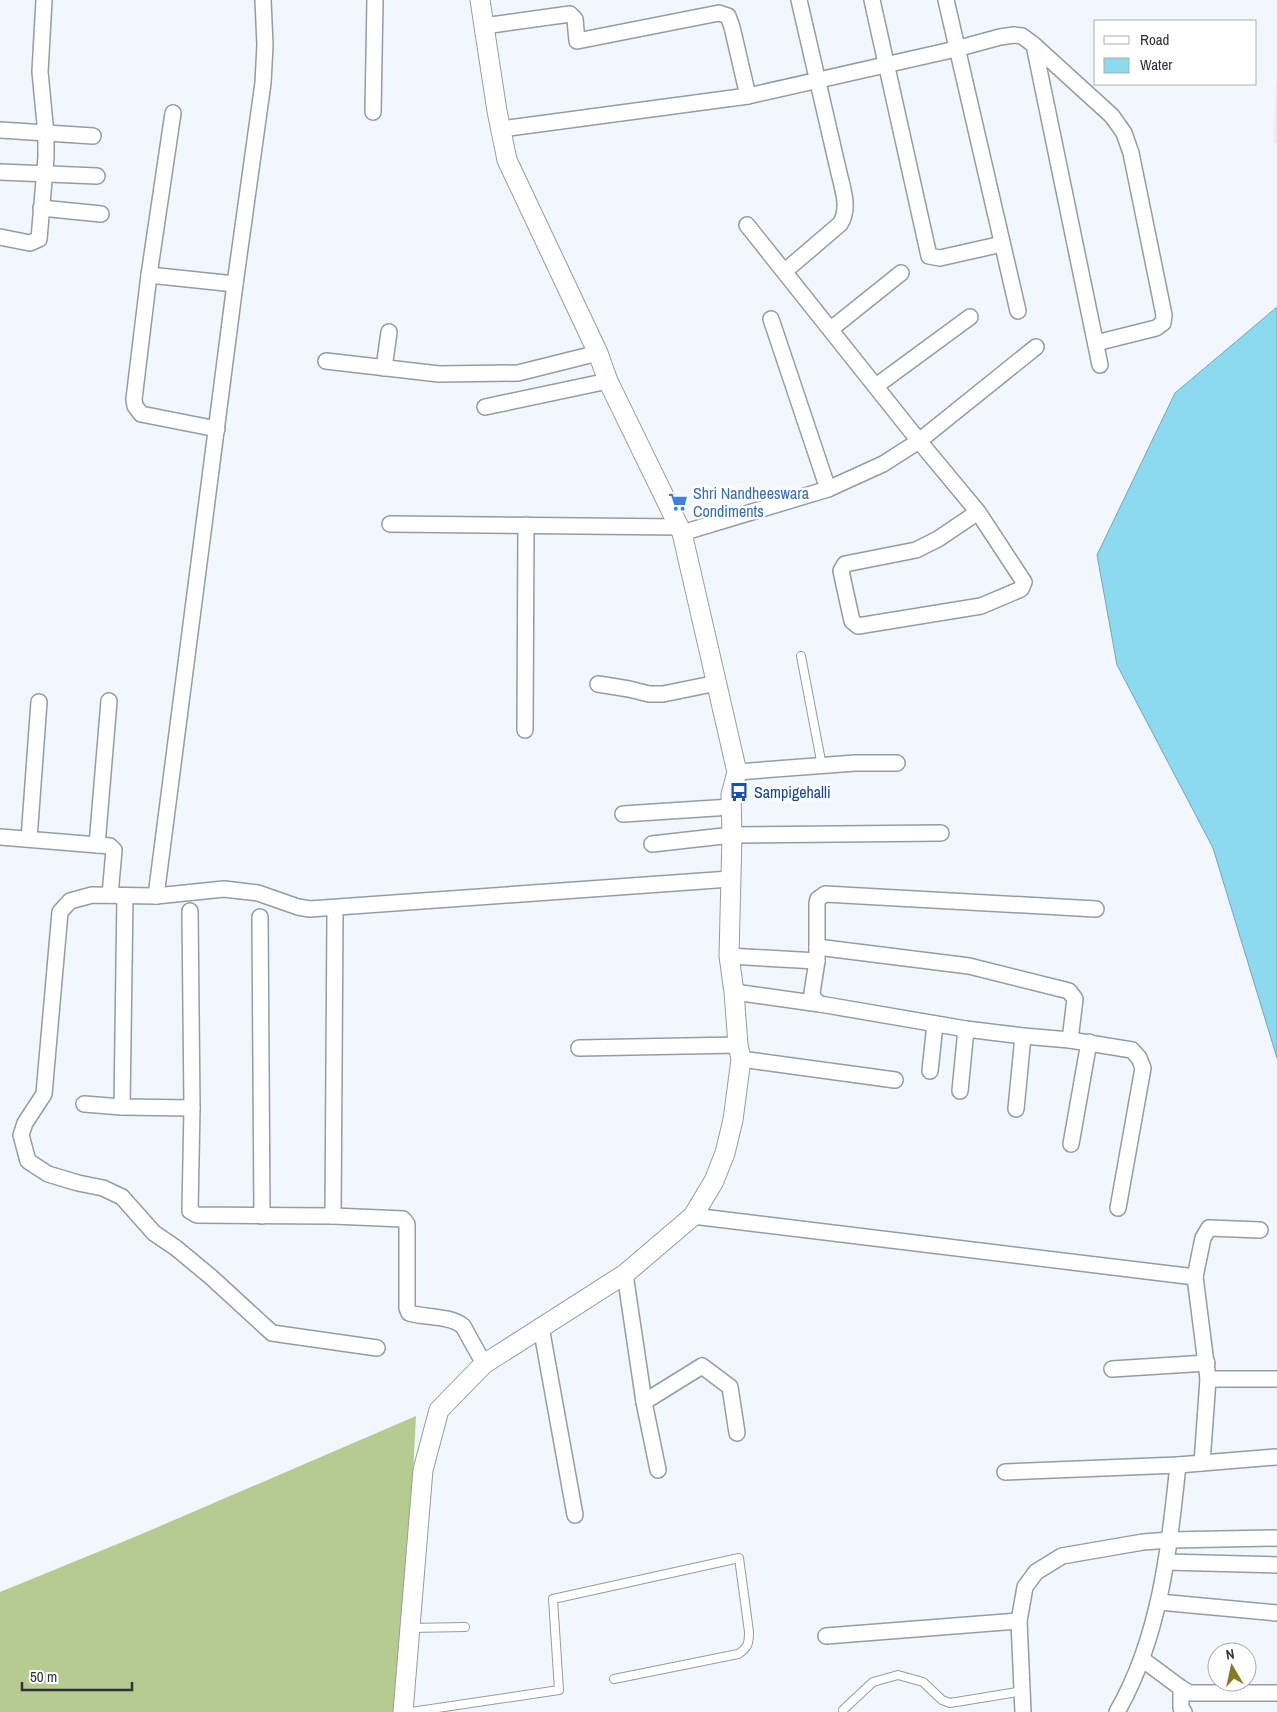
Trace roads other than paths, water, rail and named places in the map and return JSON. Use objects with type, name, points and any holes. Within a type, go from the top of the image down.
[{"type":"street","points":[[0,237],[30,243],[39,239],[46,134],[40,72],[44,0]]},
{"type":"street","points":[[156,896],[235,284],[263,83],[265,45],[263,0]]},
{"type":"street","points":[[373,112],[375,0]]},
{"type":"street","points":[[403,1712],[423,1470],[439,1410],[484,1364],[625,1274],[693,1216],[714,1182],[725,1153],[734,1112],[739,1052],[729,956],[731,796],[737,772],[680,530],[608,380],[598,353],[507,160],[480,0]]},
{"type":"street","points":[[785,271],[840,224],[845,216],[845,201],[799,0]]},
{"type":"street","points":[[872,0],[929,256],[940,258],[1002,244]]},
{"type":"street","points":[[946,0],[1018,311]]},
{"type":"street","points":[[484,26],[570,14],[575,19],[577,41],[719,13],[728,16],[732,27],[748,96]]},
{"type":"street","points":[[501,129],[748,96],[956,49],[1000,36],[1022,36],[1112,116],[1124,133],[1131,153],[1164,315],[1163,323],[1156,328],[1096,343]]},
{"type":"street","points":[[1034,45],[1100,365]]},
{"type":"street","points":[[173,113],[135,381],[135,406],[141,414],[217,429]]},
{"type":"street","points":[[0,130],[93,136]]},
{"type":"street","points":[[0,172],[97,176]]},
{"type":"street","points":[[41,208],[101,214]]},
{"type":"street","points":[[747,224],[919,441],[978,512],[1024,582],[1021,589],[981,606],[858,626],[852,621],[841,571],[845,564],[916,550],[938,539],[978,512]]},
{"type":"street","points":[[831,329],[901,273]]},
{"type":"street","points":[[149,275],[235,284]]},
{"type":"street","points":[[876,386],[970,316]]},
{"type":"street","points":[[771,319],[828,489]]},
{"type":"street","points":[[384,368],[389,332]]},
{"type":"street","points":[[390,524],[526,525],[680,530],[828,489],[883,464],[919,441],[1036,347]]},
{"type":"street","points":[[326,361],[439,374],[518,374],[598,353]]},
{"type":"street","points":[[485,407],[608,380]]},
{"type":"street","points":[[525,730],[526,525]]},
{"type":"street","points":[[598,684],[649,694],[663,694],[717,683]]},
{"type":"street","points":[[97,845],[110,701]]},
{"type":"street","points":[[29,839],[39,702]]},
{"type":"street","points":[[737,772],[855,763],[897,763]]},
{"type":"street","points":[[623,814],[731,807]]},
{"type":"street","points":[[652,844],[732,835],[942,833]]},
{"type":"street","points":[[0,837],[110,846],[114,850],[110,895]]},
{"type":"street","points":[[377,1348],[272,1332],[211,1277],[176,1248],[154,1233],[122,1197],[103,1188],[48,1174],[28,1161],[21,1135],[25,1122],[44,1094],[60,912],[70,901],[92,895],[156,896],[211,890],[241,890],[258,893],[298,907],[310,909],[730,879]]},
{"type":"street","points":[[820,1004],[812,993],[817,954],[818,899],[825,894],[1096,909]]},
{"type":"street","points":[[122,1107],[126,896]]},
{"type":"street","points":[[190,911],[192,1108],[190,1211],[198,1215],[333,1216],[403,1219],[407,1224],[407,1308],[409,1313],[457,1321],[463,1326],[484,1364]]},
{"type":"street","points":[[333,1216],[335,914]]},
{"type":"street","points":[[260,916],[262,1216]]},
{"type":"street","points":[[729,956],[817,954],[969,966],[1069,991],[1075,999],[1070,1040]]},
{"type":"street","points":[[734,992],[820,1004],[966,1029],[1090,1042],[1132,1050],[1140,1058],[1143,1068],[1118,1208]]},
{"type":"street","points":[[930,1072],[935,1024]]},
{"type":"street","points":[[960,1091],[966,1029]]},
{"type":"street","points":[[1016,1109],[1022,1036]]},
{"type":"street","points":[[1071,1144],[1090,1042]]},
{"type":"street","points":[[579,1048],[739,1052],[895,1080]]},
{"type":"street","points":[[84,1104],[122,1107],[192,1108]]},
{"type":"street","points":[[693,1216],[1196,1277]]},
{"type":"street","points":[[1202,1463],[1208,1379],[1196,1277],[1203,1238],[1209,1228],[1260,1230]]},
{"type":"street","points":[[625,1274],[644,1402],[658,1470]]},
{"type":"street","points":[[541,1327],[575,1515]]},
{"type":"street","points":[[1112,1369],[1207,1362]]},
{"type":"street","points":[[644,1402],[686,1374],[702,1366],[730,1387],[737,1433]]},
{"type":"street","points":[[1208,1379],[1277,1379]]},
{"type":"street","points":[[1005,1472],[1178,1465],[1276,1457]]},
{"type":"street","points":[[1117,1712],[1131,1688],[1159,1602],[1170,1540],[1178,1465]]},
{"type":"street","points":[[1024,1712],[1019,1621],[1025,1587],[1036,1572],[1062,1556],[1142,1542],[1277,1538]]},
{"type":"street","points":[[1166,1562],[1277,1565]]},
{"type":"street","points":[[1159,1602],[1277,1613]]},
{"type":"street","points":[[826,1636],[1019,1621]]},
{"type":"street","points":[[1142,1659],[1190,1693],[1277,1693]]},
{"type":"street","points":[[1181,1688],[1181,1708],[1184,1712]]},
{"type":"lane","points":[[801,656],[822,766]]},
{"type":"lane","points":[[411,1712],[559,1690],[553,1599],[739,1558],[749,1632],[749,1644],[744,1650],[738,1654],[614,1679]]},
{"type":"lane","points":[[410,1628],[465,1627]]},
{"type":"lane","points":[[843,1710],[873,1682],[898,1675],[923,1682],[942,1700],[950,1703],[1022,1691]]},
{"type":"water","points":[[1277,307],[1277,1058],[1213,848],[1117,665],[1097,555],[1175,393]]},
{"type":"place","name":"Shri Nandheeswara Condiments","points":[[678,502]]},
{"type":"place","name":"Sampigehalli","points":[[739,792]]}]
